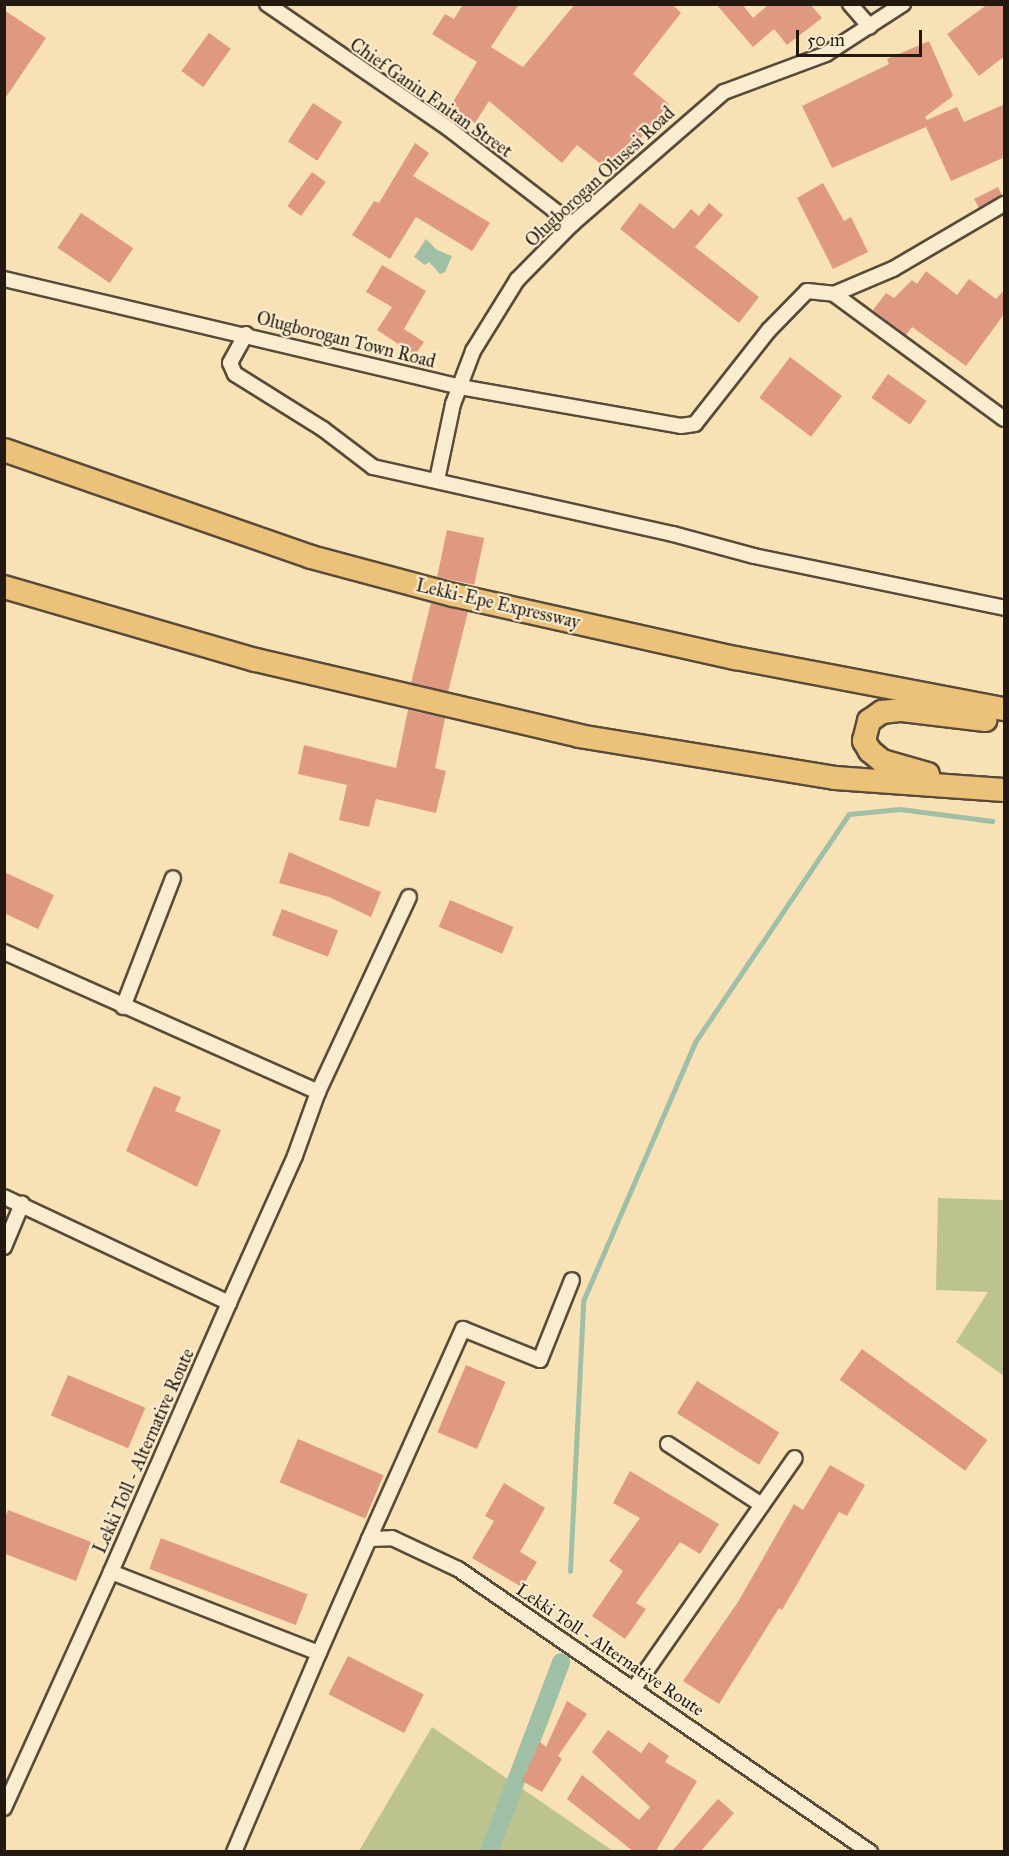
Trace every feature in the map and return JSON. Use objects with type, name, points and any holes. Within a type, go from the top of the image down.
[{"type":"highway","name":"Lekki-Epe Expressway","points":[[4,450],[311,557],[453,595],[736,658],[1005,709]]},
{"type":"highway","points":[[4,587],[256,660],[579,736],[835,778],[974,786],[1005,790]]},
{"type":"highway","points":[[974,786],[882,760],[870,751],[864,730],[882,712],[902,710],[1005,720]]},
{"type":"street","name":"Chief Ganiu Enitan Street","points":[[267,4],[448,128],[572,224]]},
{"type":"street","points":[[850,4],[870,27]]},
{"type":"street","name":"Olugborogan Olusesi Road","points":[[436,480],[460,387],[473,351],[517,280],[572,224],[724,92],[826,54],[903,4]]},
{"type":"street","points":[[1005,204],[939,246],[834,294],[1005,419]]},
{"type":"street","name":"Olugborogan Town Road","points":[[4,279],[246,334],[460,387],[681,426],[696,424],[769,330],[807,291],[834,294]]},
{"type":"street","points":[[246,334],[230,363],[235,374],[247,384],[323,429],[373,467],[754,556],[1005,608]]},
{"type":"street","points":[[123,1007],[173,878]]},
{"type":"street","name":"Lekki Toll - Alternative Route","points":[[319,1653],[111,1572],[295,1155],[318,1092],[409,897]]},
{"type":"street","points":[[4,952],[318,1092]]},
{"type":"street","points":[[4,1197],[229,1303]]},
{"type":"street","points":[[4,1247],[22,1204]]},
{"type":"street","points":[[234,1851],[463,1329],[540,1360],[572,1280]]},
{"type":"street","points":[[668,1444],[762,1505]]},
{"type":"street","points":[[635,1687],[795,1458]]},
{"type":"street","name":"Lekki Toll - Alternative Route","points":[[369,1539],[392,1538],[433,1555],[635,1687],[870,1851]]},
{"type":"street","points":[[4,1808],[111,1572]]},
{"type":"shaded area","points":[[426,239],[437,250],[452,256],[445,272],[440,274],[429,262],[425,265],[414,257]]},
{"type":"shaded area","points":[[938,1198],[1004,1200],[1004,1376],[956,1342],[988,1292],[936,1290]]},
{"type":"shaded area","points":[[432,1727],[613,1851],[359,1851]]},
{"type":"building","points":[[463,4],[519,4],[491,47],[523,67],[575,4],[672,4],[681,13],[633,74],[669,104],[612,173],[577,145],[562,163],[489,101],[475,123],[450,107],[477,62],[432,34],[445,14],[454,19]]},
{"type":"building","points":[[716,4],[742,4],[753,18],[769,4],[810,4],[822,18],[787,45],[774,29],[753,47]]},
{"type":"building","points":[[988,4],[1005,4],[1005,56],[979,76],[947,34]]},
{"type":"building","points":[[4,10],[46,38],[4,100]]},
{"type":"building","points":[[209,33],[231,49],[203,87],[181,71]]},
{"type":"building","points":[[929,41],[953,96],[925,117],[927,120],[957,107],[964,122],[1005,104],[1005,157],[951,181],[926,127],[832,168],[802,106],[889,64],[887,59]]},
{"type":"building","points":[[313,103],[342,122],[317,161],[288,142]]},
{"type":"building","points":[[415,143],[429,153],[413,176],[490,223],[472,251],[416,217],[390,259],[352,235],[374,201],[379,203]]},
{"type":"building","points":[[312,172],[326,182],[301,216],[287,206]]},
{"type":"building","points":[[823,183],[844,221],[851,217],[868,252],[833,269],[797,198]]},
{"type":"building","points":[[998,187],[1002,195],[979,208],[974,199]]},
{"type":"building","points":[[640,203],[674,229],[691,209],[699,216],[709,203],[723,215],[695,247],[759,297],[739,323],[620,229]]},
{"type":"building","points":[[81,213],[133,248],[110,283],[58,248]]},
{"type":"building","points":[[382,265],[426,291],[404,329],[424,342],[415,355],[377,330],[392,307],[366,292]]},
{"type":"building","points":[[926,271],[957,295],[969,279],[996,299],[1005,289],[1005,313],[966,366],[912,327],[906,335],[873,310],[886,293],[894,298],[912,280],[917,284]]},
{"type":"building","points":[[790,357],[842,396],[811,437],[759,398]]},
{"type":"building","points":[[888,374],[927,401],[910,425],[871,398]]},
{"type":"building","points":[[447,530],[484,538],[474,585],[437,577]]},
{"type":"building","points":[[431,603],[468,612],[448,692],[411,683]]},
{"type":"building","points":[[408,710],[445,718],[435,768],[446,771],[436,813],[376,799],[369,827],[339,820],[347,785],[298,774],[304,745],[396,768]]},
{"type":"building","points":[[289,852],[381,892],[371,917],[329,897],[279,883]]},
{"type":"building","points":[[4,872],[54,895],[38,929],[4,913]]},
{"type":"building","points":[[450,900],[514,927],[502,954],[439,927]]},
{"type":"building","points":[[282,909],[338,931],[328,957],[272,935]]},
{"type":"building","points":[[154,1086],[181,1097],[175,1111],[221,1130],[197,1187],[126,1151]]},
{"type":"building","points":[[862,1349],[987,1440],[965,1471],[840,1380]]},
{"type":"building","points":[[466,1365],[506,1382],[477,1449],[437,1432]]},
{"type":"building","points":[[68,1375],[145,1408],[128,1448],[51,1416]]},
{"type":"building","points":[[697,1381],[779,1432],[759,1465],[677,1413]]},
{"type":"building","points":[[298,1439],[384,1475],[365,1519],[280,1482]]},
{"type":"building","points":[[830,1465],[865,1485],[847,1516],[839,1512],[782,1610],[779,1608],[719,1704],[683,1681],[738,1602],[794,1504],[803,1510]]},
{"type":"building","points":[[630,1471],[719,1524],[700,1554],[680,1542],[636,1603],[646,1609],[625,1639],[592,1616],[623,1571],[609,1561],[640,1518],[613,1503]]},
{"type":"building","points":[[504,1483],[545,1508],[520,1552],[537,1562],[522,1587],[472,1558],[494,1521],[485,1516]]},
{"type":"building","points":[[8,1510],[91,1542],[76,1581],[4,1553],[4,1520]]},
{"type":"building","points":[[161,1538],[308,1594],[296,1625],[149,1569]]},
{"type":"building","points":[[348,1656],[424,1695],[404,1733],[328,1694]]},
{"type":"building","points":[[567,1701],[587,1714],[558,1756],[562,1759],[542,1792],[522,1781],[540,1742],[546,1747]]},
{"type":"building","points":[[608,1730],[641,1753],[649,1742],[669,1756],[665,1762],[697,1781],[656,1851],[633,1851],[567,1799],[582,1775],[639,1820],[650,1807],[592,1752]]},
{"type":"building","points":[[718,1799],[734,1813],[701,1851],[672,1851]]},
{"type":"waterway","points":[[570,1571],[583,1301],[695,1042],[849,814],[900,809],[992,821]]},
{"type":"waterway","points":[[489,1852],[561,1662]]}]
